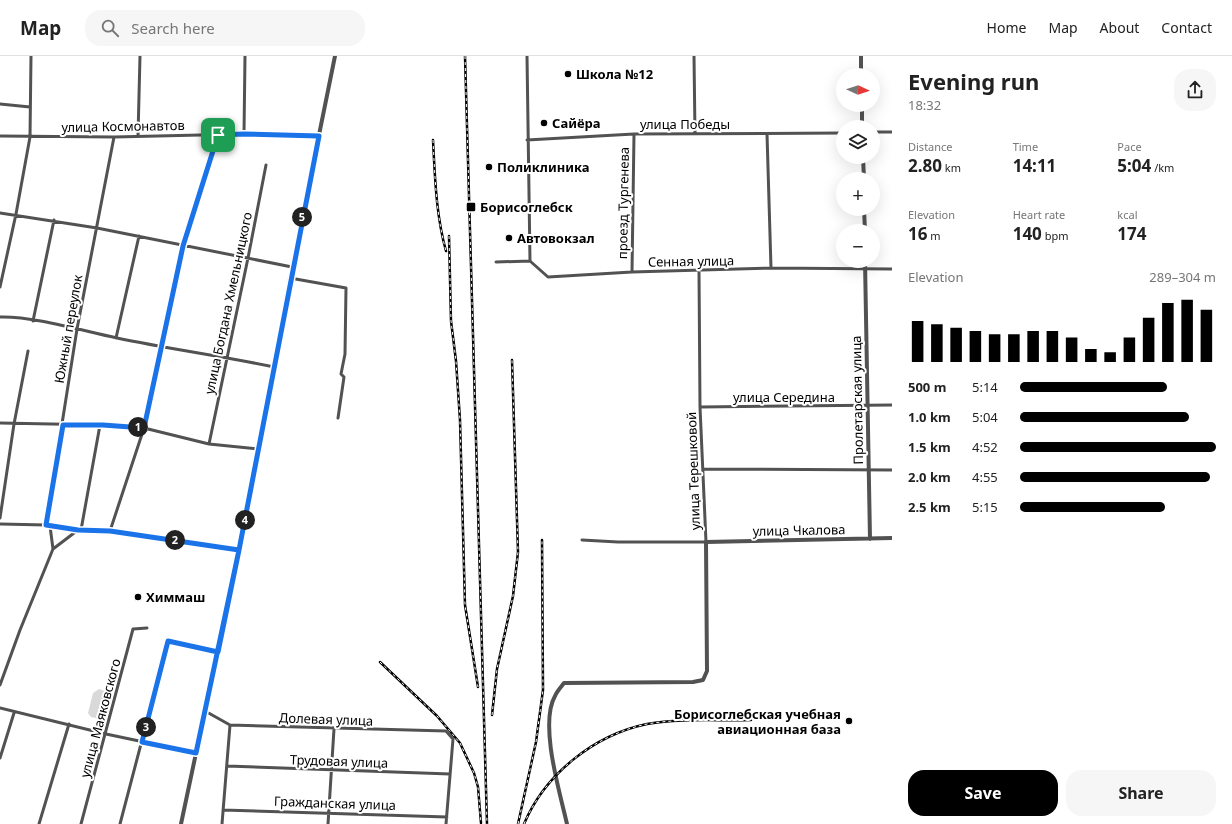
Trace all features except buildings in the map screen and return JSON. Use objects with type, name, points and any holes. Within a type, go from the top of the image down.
[{"type":"street","points":[[0,287],[16,214],[30,137],[31,56]]},
{"type":"street","points":[[138,136],[140,56]]},
{"type":"street","points":[[244,134],[246,56]]},
{"type":"street","points":[[181,824],[239,550],[292,267],[335,56]]},
{"type":"street","points":[[496,262],[530,262],[527,140],[527,56]]},
{"type":"street","points":[[694,56],[695,134]]},
{"type":"street","points":[[861,56],[861,68]]},
{"type":"street","points":[[0,104],[30,107]]},
{"type":"street","points":[[880,132],[892,132]]},
{"type":"street","name":"улица Победы","points":[[527,140],[634,134],[836,133]]},
{"type":"street","name":"улица Космонавтов","points":[[0,136],[114,137],[244,134],[319,136]]},
{"type":"street","name":"проезд Тургенева","points":[[632,272],[634,134]]},
{"type":"street","points":[[767,134],[771,268]]},
{"type":"street","points":[[110,531],[144,428],[183,246],[218,135]]},
{"type":"street","name":"Южный переулок","points":[[53,549],[48,526],[77,329],[114,137]]},
{"type":"street","name":"улица Богдана Хмельницкого","points":[[209,444],[266,165]]},
{"type":"street","points":[[0,213],[54,220],[292,267]]},
{"type":"street","points":[[33,321],[54,220]]},
{"type":"street","points":[[116,338],[139,236]]},
{"type":"street","name":"Сенная улица","points":[[530,262],[548,277],[632,272],[771,268],[865,270],[892,269]]},
{"type":"street","name":"Пролетарская улица","points":[[865,270],[870,539]]},
{"type":"street","name":"улица Терешковой","points":[[567,824],[550,743],[550,713],[554,696],[564,683],[693,682],[703,680],[707,670],[706,542],[700,407],[699,271]]},
{"type":"street","points":[[290,278],[346,288],[344,354],[341,374],[344,377],[338,418]]},
{"type":"street","points":[[0,317],[77,329],[161,347],[227,357],[274,367]]},
{"type":"street","points":[[0,518],[14,424],[28,351]]},
{"type":"street","name":"улица Середина","points":[[700,407],[892,405]]},
{"type":"street","points":[[0,423],[100,425],[144,428],[209,444],[259,449]]},
{"type":"street","points":[[0,685],[20,630],[53,549],[79,530],[100,425]]},
{"type":"street","points":[[703,469],[892,470]]},
{"type":"street","points":[[0,524],[110,531],[239,550]]},
{"type":"street","name":"улица Чкалова","points":[[706,542],[892,538]]},
{"type":"street","points":[[582,540],[618,542],[706,542]]},
{"type":"street","name":"улица Маяковского","points":[[81,824],[133,629],[147,628]]},
{"type":"street","points":[[120,824],[168,641],[218,652]]},
{"type":"street","points":[[0,708],[14,713],[196,753]]},
{"type":"street","name":"Долевая улица","points":[[205,711],[230,725],[446,732],[450,734],[453,739],[450,774]]},
{"type":"street","points":[[0,758],[14,713]]},
{"type":"street","points":[[39,824],[69,724]]},
{"type":"street","points":[[222,824],[230,725]]},
{"type":"street","points":[[328,824],[334,729]]},
{"type":"street","name":"Трудовая улица","points":[[227,766],[332,771],[450,774]]},
{"type":"street","points":[[446,824],[450,774]]},
{"type":"street","name":"Гражданская улица","points":[[223,810],[447,817]]},
{"type":"shaded area","points":[[99,689],[107,692],[109,696],[104,716],[100,719],[91,717],[88,713],[93,693]]},
{"type":"railway","points":[[465,56],[487,824]]},
{"type":"railway","points":[[433,140],[438,210],[446,251]]},
{"type":"railway","points":[[449,236],[451,321],[456,361],[460,420],[465,605],[478,687]]},
{"type":"railway","points":[[492,715],[497,669],[513,596],[518,552],[512,360]]},
{"type":"railway","points":[[518,824],[536,742],[543,690],[542,540]]},
{"type":"railway","points":[[380,662],[437,716],[460,743],[474,773],[478,787],[481,823]]},
{"type":"railway","points":[[524,824],[533,806],[558,773],[590,747],[608,737],[627,729],[660,722],[686,720],[751,720]]},
{"type":"place","name":"Школа №12","points":[[568,74]]},
{"type":"place","name":"Сайёра","points":[[544,123]]},
{"type":"place","name":"Поликлиника","points":[[489,167]]},
{"type":"place","name":"Борисоглебск","points":[[471,207]]},
{"type":"place","name":"Автовокзал","points":[[509,238]]},
{"type":"place","name":"Химмаш","points":[[138,597]]},
{"type":"place","name":"Борисоглебская учебная авиационная база","points":[[849,721]]},
{"type":"route","points":[[218,135],[183,246],[144,428],[103,425],[63,425],[46,525],[78,530],[110,531],[239,550],[218,652],[168,641],[142,742],[196,753],[228,601],[239,550],[290,278],[319,136],[244,134],[218,135]]}]
